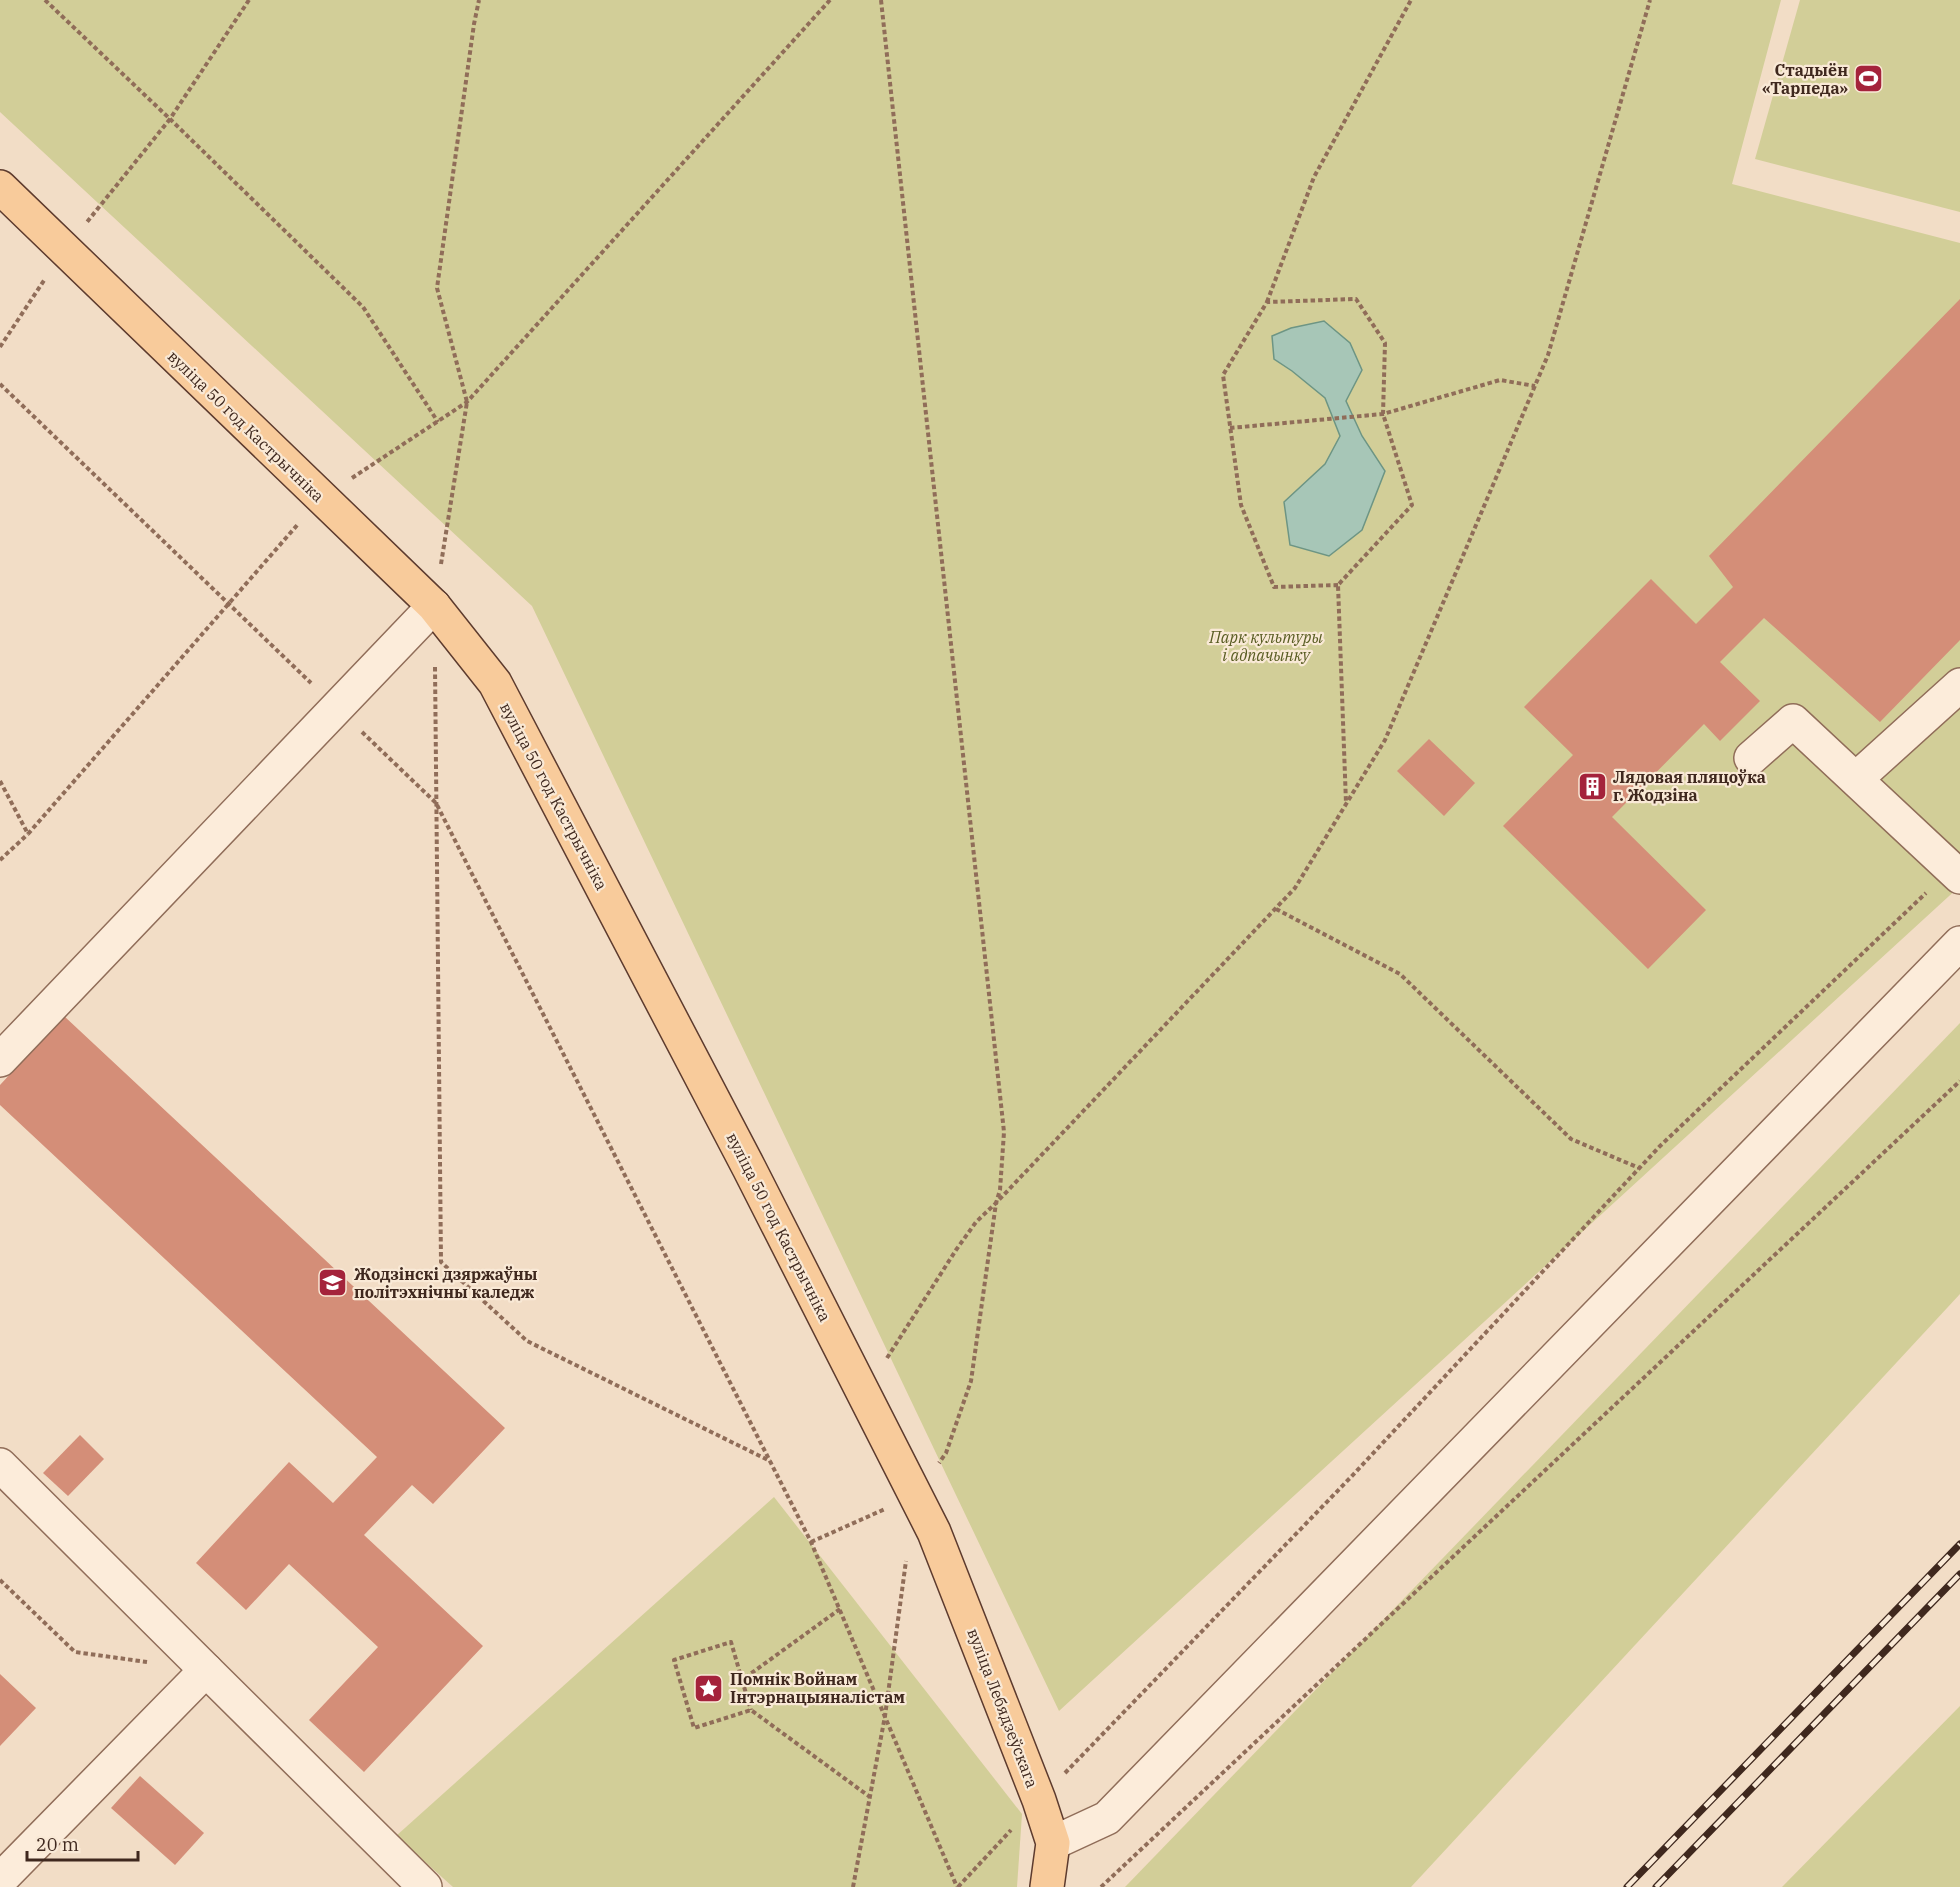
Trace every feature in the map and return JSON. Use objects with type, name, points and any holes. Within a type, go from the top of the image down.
[{"type":"main road","name":"вуліца 50 год Кастрычніка","points":[[0,187],[434,606],[495,683],[749,1168],[934,1532]]},
{"type":"main road","name":"вуліца Лебядзеўскага","points":[[934,1532],[1039,1800],[1053,1843],[1047,1887]]},
{"type":"lane","points":[[0,1060],[434,606]]},
{"type":"lane","points":[[1856,780],[1960,685]]},
{"type":"lane","points":[[1751,758],[1793,721],[1956,873]]},
{"type":"lane","points":[[1053,1843],[1107,1818],[1960,943]]},
{"type":"lane","points":[[0,1465],[425,1887]]},
{"type":"lane","points":[[0,1880],[206,1670]]},
{"type":"path","points":[[45,0],[363,307],[438,422]]},
{"type":"path","points":[[170,119],[249,0]]},
{"type":"path","points":[[434,606],[467,402],[437,288],[472,35],[479,0]]},
{"type":"path","points":[[0,860],[28,834],[321,498],[467,402],[830,0]]},
{"type":"path","points":[[811,1542],[915,1495],[946,1453],[971,1381],[996,1203],[1000,1191],[1004,1132],[881,0]]},
{"type":"path","points":[[1338,585],[1274,587],[1241,505],[1223,375],[1267,302],[1314,177],[1411,0]]},
{"type":"path","points":[[864,1394],[976,1222],[1295,888],[1385,740],[1548,355],[1650,0]]},
{"type":"path","points":[[1267,302],[1356,299],[1385,343],[1383,414],[1412,505],[1338,585],[1346,804]]},
{"type":"path","points":[[1230,428],[1383,414],[1500,380],[1535,386]]},
{"type":"path","points":[[0,384],[436,803],[811,1542],[958,1887],[1350,1478],[1667,1138],[1956,873]]},
{"type":"path","points":[[435,664],[441,1262],[527,1341],[770,1461]]},
{"type":"path","points":[[0,781],[28,834]]},
{"type":"path","points":[[1275,909],[1400,974],[1571,1138],[1639,1168]]},
{"type":"path","points":[[1101,1887],[1960,1080]]},
{"type":"path","points":[[853,1887],[885,1716],[907,1553]]},
{"type":"path","points":[[0,1580],[75,1652],[152,1662]]},
{"type":"path","points":[[742,1680],[840,1609]]},
{"type":"path","points":[[751,1710],[694,1728],[674,1660],[731,1642],[751,1710],[870,1797]]},
{"type":"green space","name":"Парк культуры і адпачынку","points":[[0,0],[1781,0],[1732,184],[1960,243],[1960,886],[1059,1711],[532,606],[0,112]]},
{"type":"green space","name":"Стадыён «Тарпеда»","points":[[1800,0],[1960,0],[1960,212],[1755,159]]},
{"type":"green space","points":[[1960,1023],[1960,1294],[1411,1887],[1125,1887]]},
{"type":"green space","points":[[774,1497],[1022,1814],[1017,1887],[453,1887],[396,1836]]},
{"type":"green space","points":[[1960,1706],[1960,1887],[1782,1887]]},
{"type":"shaded area","points":[[1324,321],[1350,343],[1362,370],[1346,401],[1362,436],[1385,471],[1362,530],[1329,556],[1290,545],[1284,502],[1325,464],[1340,436],[1325,398],[1274,359],[1272,336],[1291,328]]},
{"type":"building","points":[[1960,299],[1960,640],[1880,722],[1764,618],[1720,662],[1760,701],[1720,741],[1704,724],[1612,817],[1706,910],[1648,969],[1503,826],[1573,755],[1524,707],[1651,579],[1696,624],[1733,587],[1709,556]]},
{"type":"building","points":[[1429,739],[1475,783],[1444,816],[1397,771]]},
{"type":"building","points":[[64,1016],[505,1428],[433,1504],[412,1485],[364,1535],[483,1646],[364,1772],[309,1720],[378,1647],[289,1564],[246,1610],[196,1563],[289,1462],[333,1503],[377,1457],[0,1105],[0,1085]]},
{"type":"building","points":[[80,1435],[104,1459],[68,1496],[43,1473]]},
{"type":"building","points":[[0,1674],[36,1708],[0,1746]]},
{"type":"building","points":[[140,1776],[204,1833],[175,1865],[111,1808]]},
{"type":"railway","points":[[1627,1887],[1960,1544]]},
{"type":"railway","points":[[1656,1887],[1960,1574]]},
{"type":"place","name":"Стадыён «Тарпеда»","points":[[1869,79]]},
{"type":"place","name":"Лядовая пляцоўка г. Жодзіна","points":[[1592,786]]},
{"type":"place","name":"Жодзінскі дзяржаўны політэхнічны каледж","points":[[333,1283]]},
{"type":"place","name":"Помнік Войнам Інтэрнацыяналістам","points":[[709,1688]]}]
